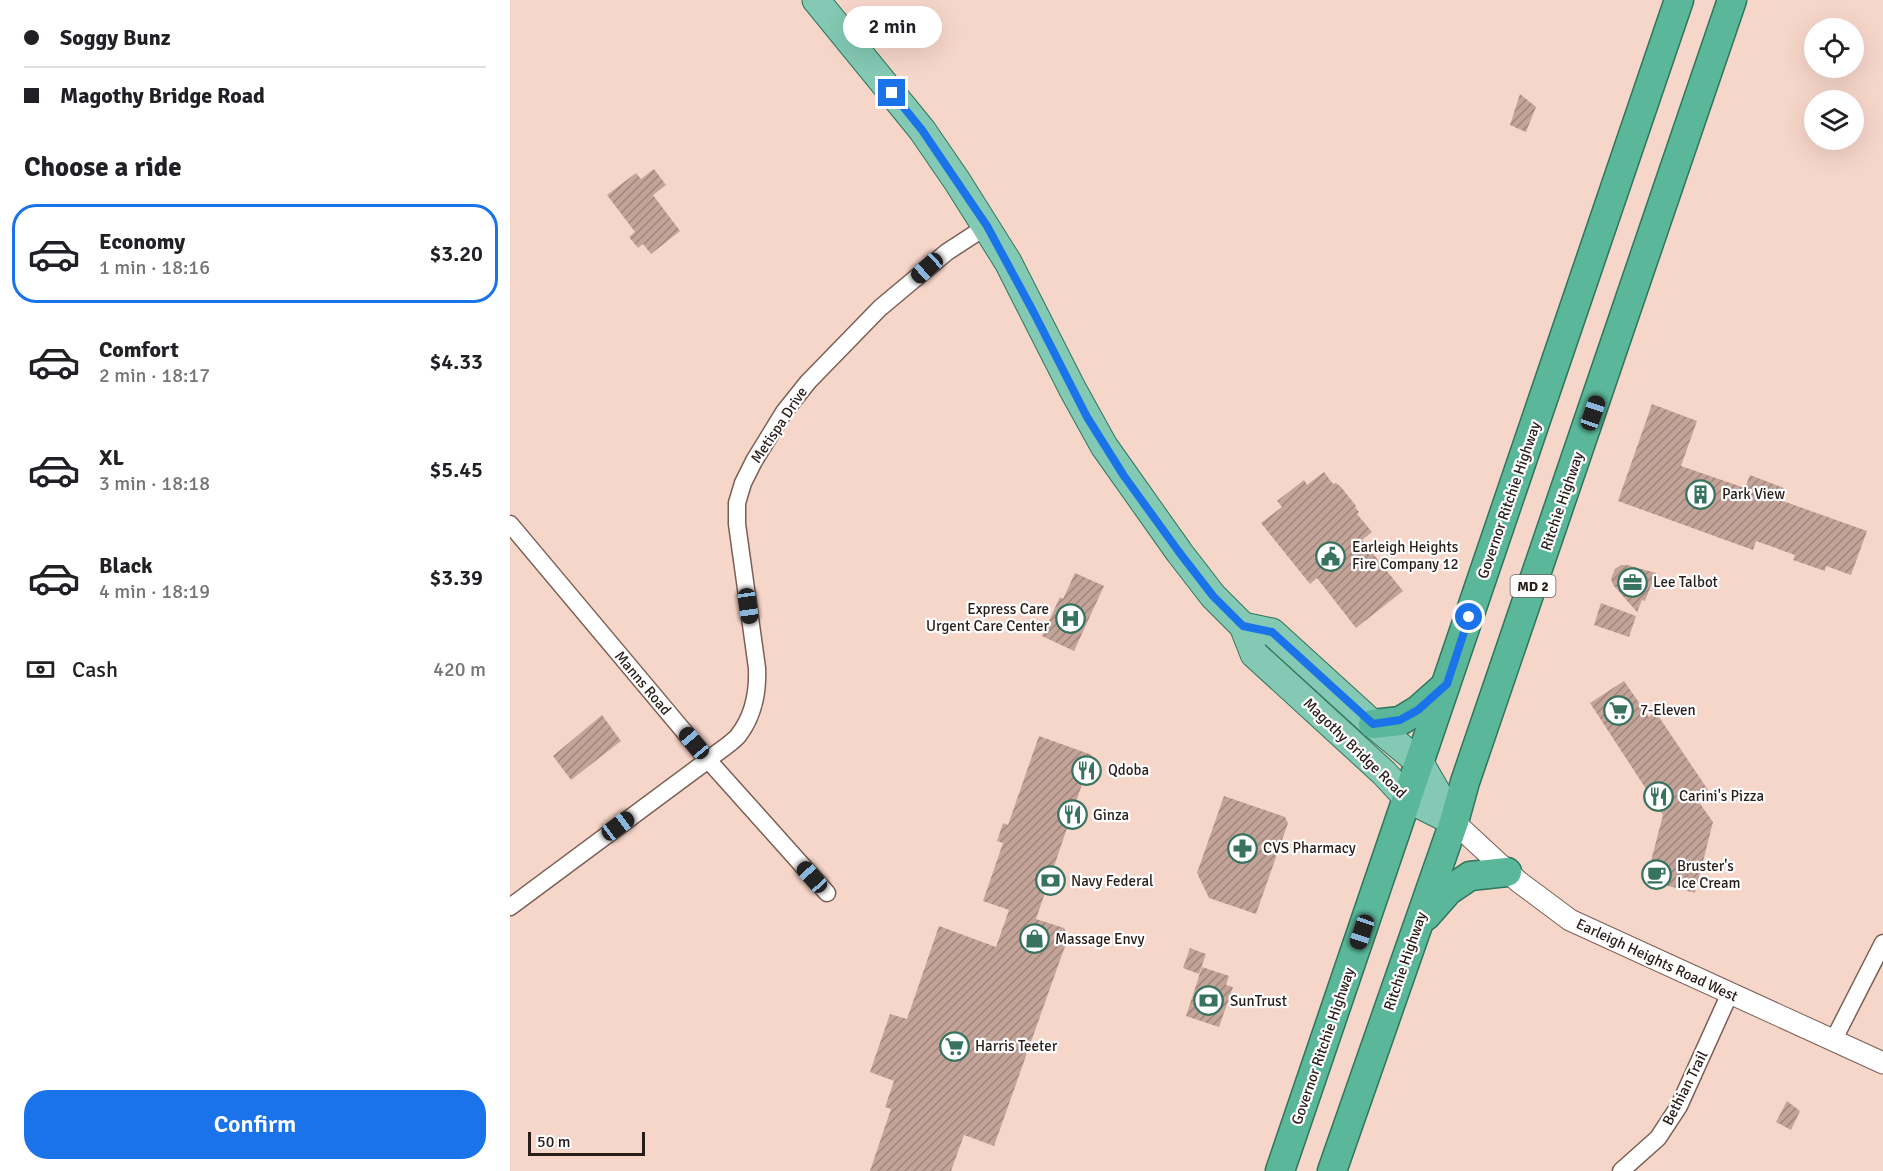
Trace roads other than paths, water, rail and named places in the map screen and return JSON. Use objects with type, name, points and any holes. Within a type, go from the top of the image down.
[{"type":"highway","name":"Governor Ritchie Highway","points":[[1280,1171],[1679,0]]},
{"type":"highway","name":"Ritchie Highway","points":[[1332,1171],[1454,822],[1465,782],[1732,0]]},
{"type":"highway","points":[[1373,724],[1400,720],[1418,710],[1447,684]]},
{"type":"highway","points":[[1417,927],[1448,891],[1470,876],[1507,872]]},
{"type":"main road","name":"Magothy Bridge Road","points":[[816,0],[922,130],[987,226],[1087,417],[1111,456],[1213,596],[1243,626],[1254,654],[1384,772],[1408,799],[1454,822]]},
{"type":"main road","name":"Magothy Bridge Road","points":[[1243,626],[1272,632],[1373,724],[1420,763],[1454,822]]},
{"type":"street","name":"Metispa Drive","points":[[510,907],[736,737],[745,724],[758,688],[737,524],[737,503],[743,483],[784,412],[808,382],[880,308],[933,262],[987,226]]},
{"type":"street","name":"Manns Road","points":[[510,524],[708,760],[827,894]]},
{"type":"street","name":"Earleigh Heights Road West","points":[[1454,822],[1507,872],[1543,902],[1570,920],[1883,1063]]},
{"type":"street","points":[[1833,1041],[1883,943]]},
{"type":"street","name":"Bethian Trail","points":[[1621,1171],[1658,1138],[1674,1114],[1730,993]]},
{"type":"place","name":"Park View","points":[[1701,494]]},
{"type":"place","name":"Earleigh Heights Fire Company 12","points":[[1331,556]]},
{"type":"place","name":"Lee Talbot","points":[[1632,582]]},
{"type":"place","name":"Express Care Urgent Care Center","points":[[1070,618]]},
{"type":"place","name":"7-Eleven","points":[[1619,710]]},
{"type":"place","name":"Qdoba","points":[[1087,770]]},
{"type":"place","name":"Carini's Pizza","points":[[1658,796]]},
{"type":"place","name":"Ginza","points":[[1072,815]]},
{"type":"place","name":"CVS Pharmacy","points":[[1242,848]]},
{"type":"place","name":"Bruster's Ice Cream","points":[[1656,875]]},
{"type":"place","name":"Navy Federal","points":[[1050,881]]},
{"type":"place","name":"Massage Envy","points":[[1034,939]]},
{"type":"place","name":"SunTrust","points":[[1209,1001]]},
{"type":"place","name":"Harris Teeter","points":[[954,1046]]}]
